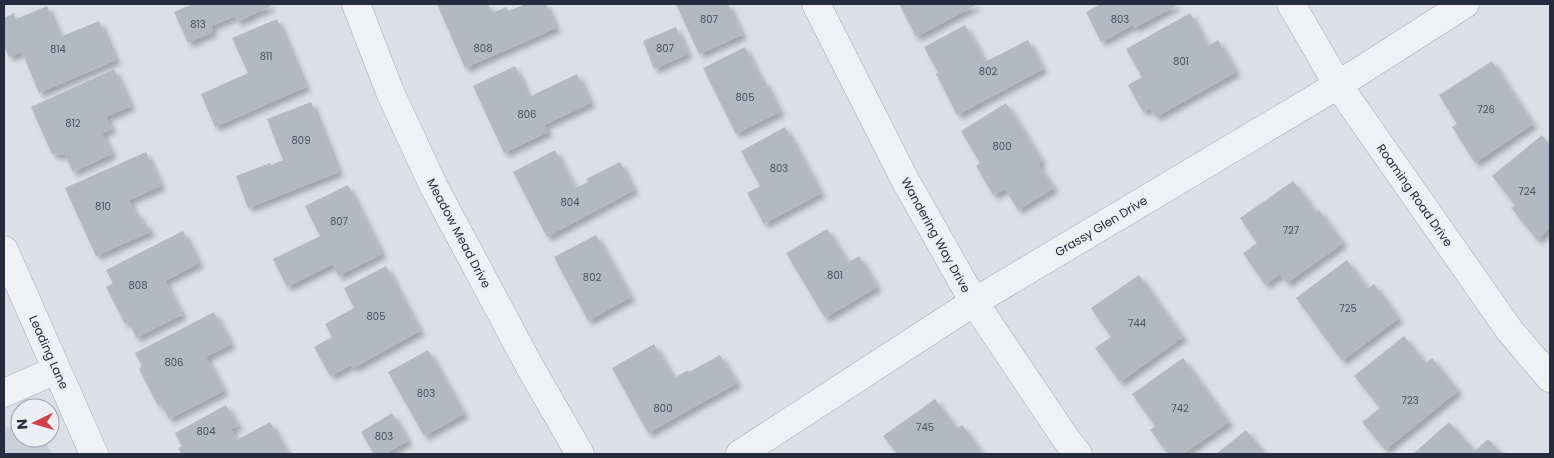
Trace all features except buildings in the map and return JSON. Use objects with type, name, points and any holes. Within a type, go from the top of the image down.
[{"type":"street","name":"Meadow Mead Drive","points":[[356,4],[390,92],[434,187],[530,367],[580,454]]},
{"type":"street","name":"Wandering Way Drive","points":[[816,4],[904,178],[974,302],[1078,454]]},
{"type":"street","name":"Roaming Road Drive","points":[[1291,4],[1338,85],[1510,331],[1550,378]]},
{"type":"street","name":"Grassy Glen Drive","points":[[740,454],[974,302],[1338,85],[1465,4]]},
{"type":"street","name":"Leading Lane","points":[[4,250],[94,454]]},
{"type":"street","points":[[4,394],[56,370]]},
{"type":"shaded area","points":[[10,426],[10,448],[49,448],[52,454],[4,454],[4,428]]}]
